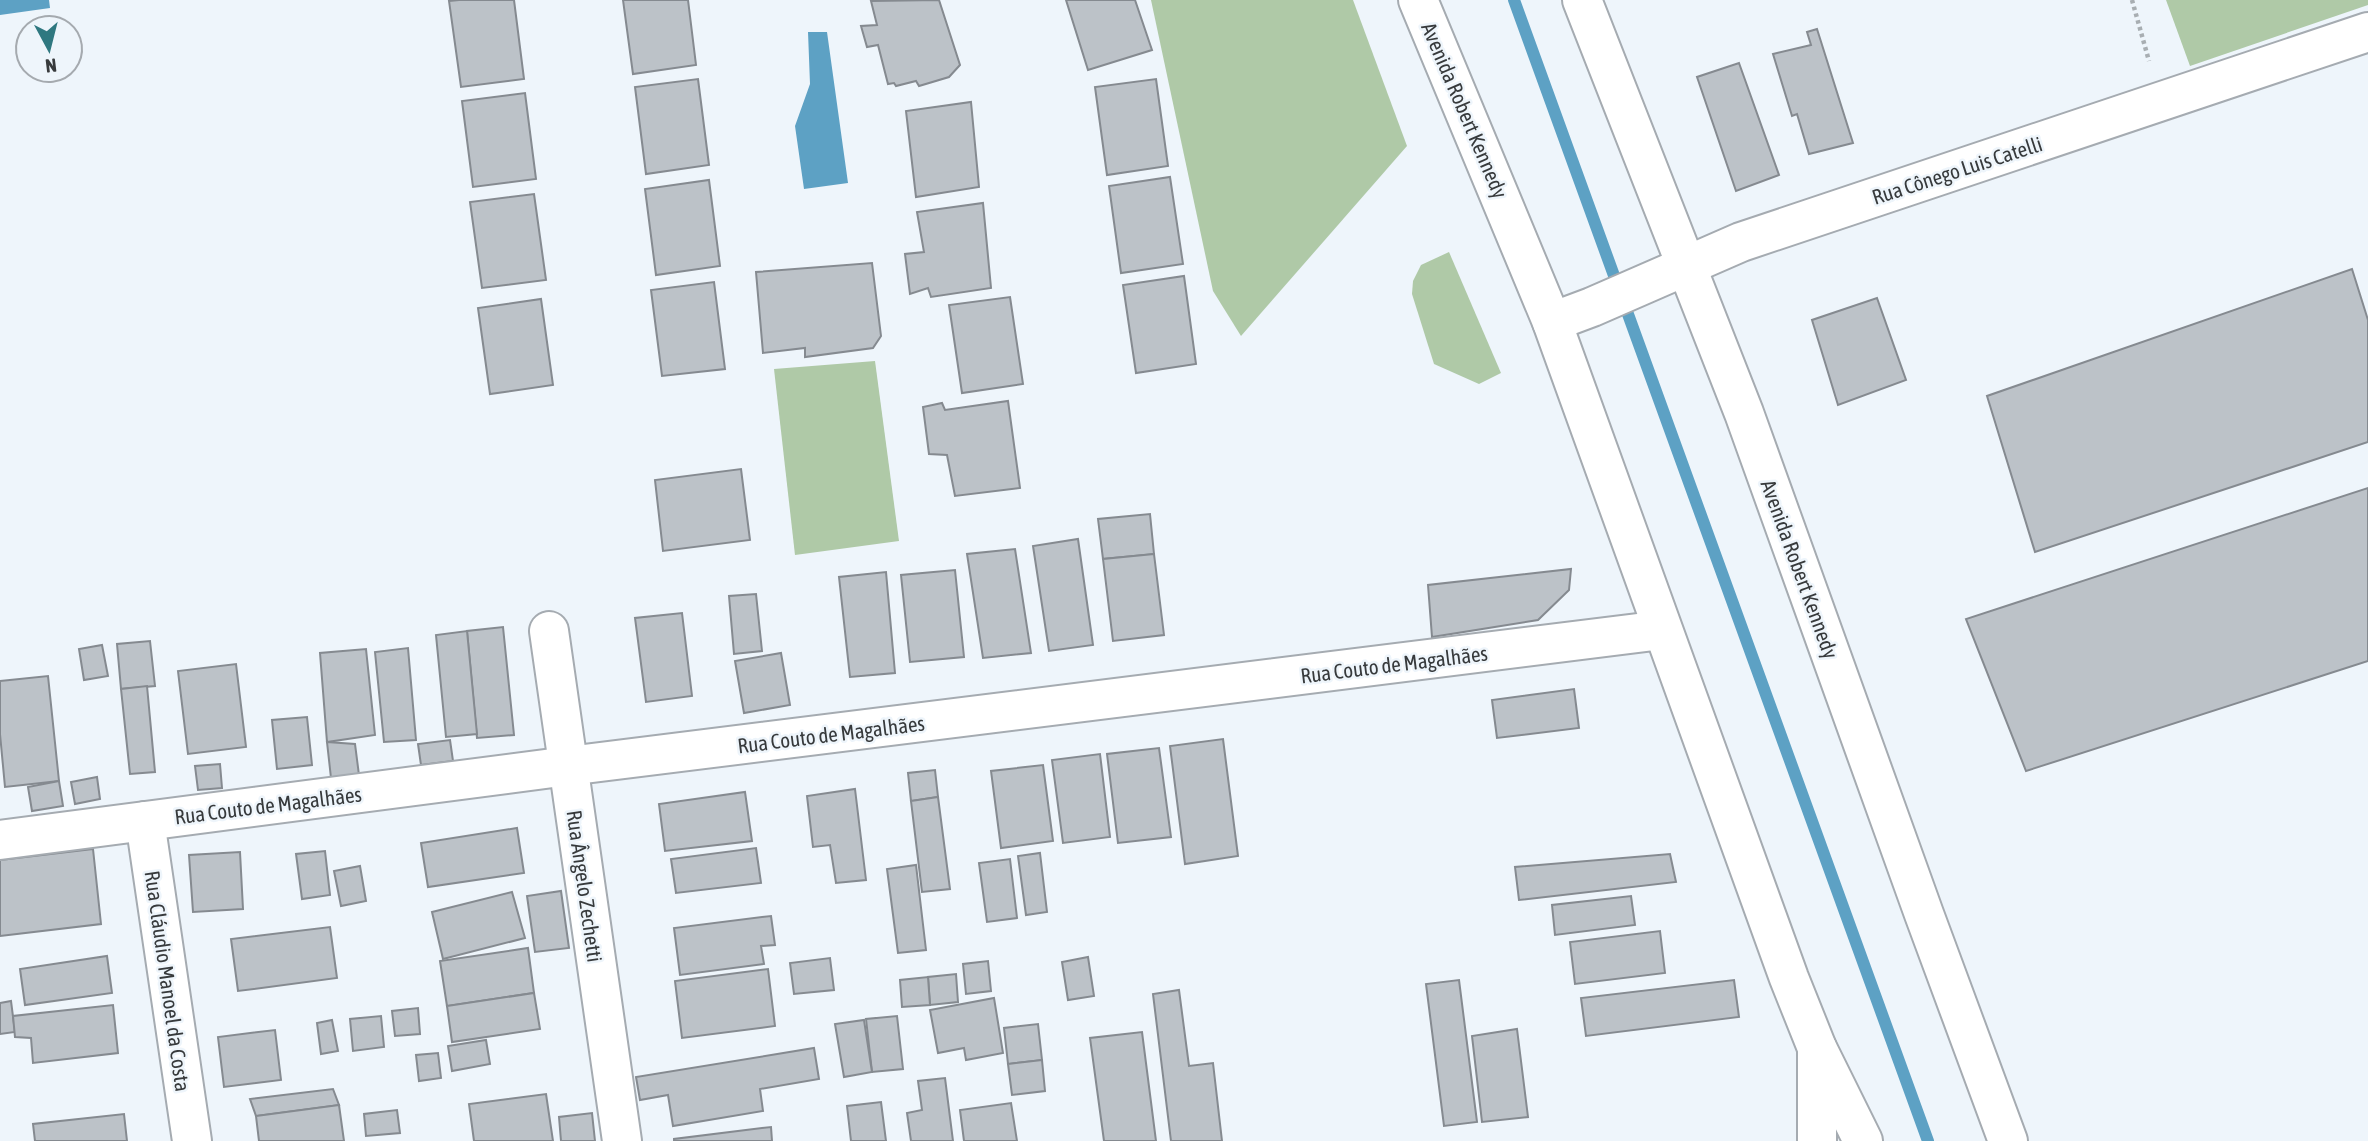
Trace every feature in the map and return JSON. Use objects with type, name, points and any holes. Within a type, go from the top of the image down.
[{"type":"street","name":"Avenida Robert Kennedy","points":[[1418,0],[1552,322],[1662,630],[1817,1048],[1863,1141]]},
{"type":"street","name":"Avenida Robert Kennedy","points":[[1582,0],[1679,269],[1744,413],[2008,1141]]},
{"type":"street","name":"Rua Cônego Luis Catelli","points":[[1552,322],[1741,242],[2368,32]]},
{"type":"street","name":"Rua Couto de Magalhães","points":[[0,840],[568,766],[1662,630]]},
{"type":"street","name":"Rua Ângelo Zechetti","points":[[549,631],[622,1141]]},
{"type":"street","name":"Rua Cláudio Manoel da Costa","points":[[145,821],[192,1141]]},
{"type":"street","name":"Avenida Robert Kennedy","points":[[1817,1048],[1817,1141]]},
{"type":"path","points":[[2132,0],[2161,103]]},
{"type":"green space","points":[[1151,0],[1353,0],[1407,146],[1241,336],[1213,291]]},
{"type":"green space","points":[[2166,0],[2368,0],[2368,5],[2190,66]]},
{"type":"green space","points":[[1449,252],[1501,373],[1479,384],[1434,364],[1412,294],[1413,281],[1421,265]]},
{"type":"green space","points":[[875,361],[899,541],[795,555],[774,369]]},
{"type":"water","points":[[0,0],[49,0],[50,8],[0,15]]},
{"type":"water","points":[[808,32],[827,32],[848,183],[804,189],[795,126],[810,84]]},
{"type":"building","points":[[514,0],[524,79],[461,87],[449,1]]},
{"type":"building","points":[[623,0],[688,0],[696,65],[633,74]]},
{"type":"building","points":[[939,0],[960,65],[949,77],[919,86],[916,81],[896,86],[894,83],[888,84],[878,45],[867,47],[861,26],[877,25],[871,1]]},
{"type":"building","points":[[1066,0],[1135,0],[1152,50],[1088,70]]},
{"type":"building","points":[[1817,29],[1853,143],[1809,154],[1797,114],[1792,116],[1773,54],[1811,45],[1807,32]]},
{"type":"building","points":[[1739,63],[1779,175],[1736,191],[1697,77]]},
{"type":"building","points":[[698,79],[709,165],[646,174],[635,87]]},
{"type":"building","points":[[1156,79],[1168,166],[1107,175],[1095,87]]},
{"type":"building","points":[[525,93],[536,179],[473,187],[462,101]]},
{"type":"building","points":[[971,102],[979,187],[916,197],[906,111]]},
{"type":"building","points":[[1170,177],[1183,264],[1121,273],[1109,186]]},
{"type":"building","points":[[709,180],[720,266],[656,275],[645,189]]},
{"type":"building","points":[[534,194],[546,280],[482,288],[470,202]]},
{"type":"building","points":[[983,203],[991,288],[931,297],[928,288],[910,294],[905,254],[924,252],[917,212]]},
{"type":"building","points":[[872,263],[881,336],[873,348],[805,357],[805,348],[763,353],[756,272]]},
{"type":"building","points":[[2352,269],[2368,320],[2368,442],[2035,552],[1987,396]]},
{"type":"building","points":[[1184,276],[1196,364],[1136,373],[1123,285]]},
{"type":"building","points":[[714,282],[725,369],[662,376],[651,290]]},
{"type":"building","points":[[1010,297],[1023,384],[962,393],[949,305]]},
{"type":"building","points":[[1877,298],[1906,380],[1838,405],[1812,320]]},
{"type":"building","points":[[541,299],[553,385],[490,394],[478,308]]},
{"type":"building","points":[[1008,401],[1020,488],[955,496],[947,455],[929,454],[923,407],[942,403],[945,410]]},
{"type":"building","points":[[741,469],[750,540],[663,551],[655,480]]},
{"type":"building","points":[[2368,488],[2368,661],[2026,771],[1966,619]]},
{"type":"building","points":[[1150,514],[1154,554],[1103,559],[1098,519]]},
{"type":"building","points":[[1078,539],[1093,645],[1049,651],[1033,546]]},
{"type":"building","points":[[1015,549],[1031,653],[983,658],[967,554]]},
{"type":"building","points":[[1154,554],[1164,635],[1113,641],[1103,559]]},
{"type":"building","points":[[1571,569],[1569,590],[1538,620],[1432,637],[1428,585]]},
{"type":"building","points":[[955,570],[964,657],[910,662],[901,575]]},
{"type":"building","points":[[886,572],[895,673],[850,677],[839,577]]},
{"type":"building","points":[[756,594],[762,651],[734,654],[729,596]]},
{"type":"building","points":[[682,613],[692,696],[646,702],[635,618]]},
{"type":"building","points":[[503,627],[514,735],[477,738],[467,631]]},
{"type":"building","points":[[467,631],[477,734],[446,737],[436,635]]},
{"type":"building","points":[[150,641],[155,686],[121,689],[117,644]]},
{"type":"building","points":[[102,645],[108,676],[84,680],[79,649]]},
{"type":"building","points":[[408,648],[416,740],[384,742],[375,652]]},
{"type":"building","points":[[366,649],[375,735],[327,742],[320,653]]},
{"type":"building","points":[[781,653],[790,705],[744,713],[735,661]]},
{"type":"building","points":[[236,664],[246,747],[188,754],[178,671]]},
{"type":"building","points":[[48,676],[59,781],[5,787],[0,734],[0,681]]},
{"type":"building","points":[[147,686],[155,772],[130,774],[121,689]]},
{"type":"building","points":[[1574,689],[1579,728],[1497,738],[1492,700]]},
{"type":"building","points":[[307,717],[312,765],[277,769],[272,720]]},
{"type":"building","points":[[1223,739],[1238,856],[1185,864],[1170,746]]},
{"type":"building","points":[[450,740],[453,761],[421,765],[418,744]]},
{"type":"building","points":[[327,742],[355,744],[359,775],[331,778]]},
{"type":"building","points":[[1159,748],[1171,837],[1118,843],[1107,754]]},
{"type":"building","points":[[1100,754],[1110,837],[1063,843],[1052,760]]},
{"type":"building","points":[[220,764],[222,788],[198,790],[195,766]]},
{"type":"building","points":[[1043,765],[1053,841],[1001,848],[991,771]]},
{"type":"building","points":[[935,770],[938,797],[911,801],[908,773]]},
{"type":"building","points":[[97,777],[100,799],[75,804],[71,782]]},
{"type":"building","points":[[59,781],[63,806],[32,811],[28,787]]},
{"type":"building","points":[[855,789],[866,880],[836,883],[830,845],[813,847],[807,796]]},
{"type":"building","points":[[745,792],[752,841],[665,851],[659,804]]},
{"type":"building","points":[[938,797],[950,889],[922,892],[911,801]]},
{"type":"building","points":[[517,828],[524,873],[428,887],[421,843]]},
{"type":"building","points":[[756,848],[761,883],[676,893],[671,859]]},
{"type":"building","points":[[93,849],[101,924],[0,936],[0,860]]},
{"type":"building","points":[[325,851],[330,895],[302,899],[296,854]]},
{"type":"building","points":[[240,852],[243,909],[193,912],[189,855]]},
{"type":"building","points":[[1040,853],[1047,912],[1026,915],[1018,856]]},
{"type":"building","points":[[1670,854],[1676,882],[1519,900],[1515,867]]},
{"type":"building","points":[[1010,859],[1017,918],[987,922],[979,863]]},
{"type":"building","points":[[916,865],[926,950],[898,953],[887,869]]},
{"type":"building","points":[[360,866],[366,901],[341,906],[334,871]]},
{"type":"building","points":[[561,891],[569,948],[535,952],[527,896]]},
{"type":"building","points":[[512,892],[525,938],[443,959],[432,912]]},
{"type":"building","points":[[1631,896],[1635,925],[1555,935],[1552,905]]},
{"type":"building","points":[[771,916],[775,945],[761,946],[764,964],[680,975],[674,928]]},
{"type":"building","points":[[330,927],[337,978],[238,991],[231,939]]},
{"type":"building","points":[[1660,931],[1665,973],[1575,984],[1570,942]]},
{"type":"building","points":[[528,948],[534,993],[447,1006],[440,961]]},
{"type":"building","points":[[107,956],[112,993],[25,1005],[20,969]]},
{"type":"building","points":[[1088,957],[1094,996],[1068,1000],[1062,962]]},
{"type":"building","points":[[830,958],[834,990],[794,994],[790,963]]},
{"type":"building","points":[[988,961],[991,991],[966,994],[963,964]]},
{"type":"building","points":[[768,969],[775,1026],[682,1038],[675,981]]},
{"type":"building","points":[[956,974],[958,1002],[930,1005],[928,977]]},
{"type":"building","points":[[928,977],[930,1005],[902,1007],[900,980]]},
{"type":"building","points":[[1459,980],[1477,1122],[1444,1126],[1426,984]]},
{"type":"building","points":[[1734,980],[1739,1017],[1586,1036],[1581,998]]},
{"type":"building","points":[[1179,990],[1189,1066],[1213,1063],[1222,1141],[1171,1141],[1153,994]]},
{"type":"building","points":[[534,993],[540,1029],[452,1042],[447,1006]]},
{"type":"building","points":[[994,998],[1003,1053],[966,1060],[964,1048],[938,1053],[930,1010]]},
{"type":"building","points":[[11,1001],[15,1032],[0,1034],[0,1003]]},
{"type":"building","points":[[113,1005],[118,1053],[33,1063],[31,1038],[15,1037],[13,1016]]},
{"type":"building","points":[[418,1008],[420,1034],[395,1036],[392,1011]]},
{"type":"building","points":[[381,1016],[384,1047],[353,1051],[350,1019]]},
{"type":"building","points":[[897,1016],[903,1069],[872,1072],[866,1019]]},
{"type":"building","points":[[332,1020],[338,1051],[321,1054],[317,1023]]},
{"type":"building","points":[[864,1020],[872,1072],[844,1077],[835,1024]]},
{"type":"building","points":[[1038,1024],[1042,1060],[1008,1064],[1004,1028]]},
{"type":"building","points":[[1517,1029],[1528,1117],[1482,1122],[1472,1036]]},
{"type":"building","points":[[275,1030],[281,1080],[224,1087],[218,1037]]},
{"type":"building","points":[[1142,1032],[1156,1141],[1104,1141],[1090,1038]]},
{"type":"building","points":[[486,1040],[490,1064],[452,1071],[448,1046]]},
{"type":"building","points":[[814,1048],[819,1079],[760,1089],[763,1111],[673,1126],[668,1095],[640,1100],[636,1077]]},
{"type":"building","points":[[438,1053],[441,1078],[419,1081],[416,1055]]},
{"type":"building","points":[[1042,1060],[1045,1091],[1012,1095],[1008,1064]]},
{"type":"building","points":[[945,1078],[953,1141],[911,1141],[907,1113],[922,1110],[918,1081]]},
{"type":"building","points":[[333,1089],[339,1105],[256,1116],[250,1099]]},
{"type":"building","points":[[546,1094],[553,1141],[474,1141],[469,1104]]},
{"type":"building","points":[[881,1102],[886,1141],[851,1141],[847,1106]]},
{"type":"building","points":[[1011,1103],[1017,1141],[964,1141],[960,1110]]},
{"type":"building","points":[[339,1105],[344,1141],[259,1141],[256,1116]]},
{"type":"building","points":[[397,1110],[400,1133],[366,1136],[364,1114]]},
{"type":"building","points":[[592,1113],[595,1141],[561,1141],[559,1117]]},
{"type":"building","points":[[124,1114],[127,1141],[35,1141],[33,1124]]},
{"type":"building","points":[[771,1127],[772,1141],[674,1141],[674,1139]]},
{"type":"waterway","points":[[1514,0],[1928,1141]]}]
